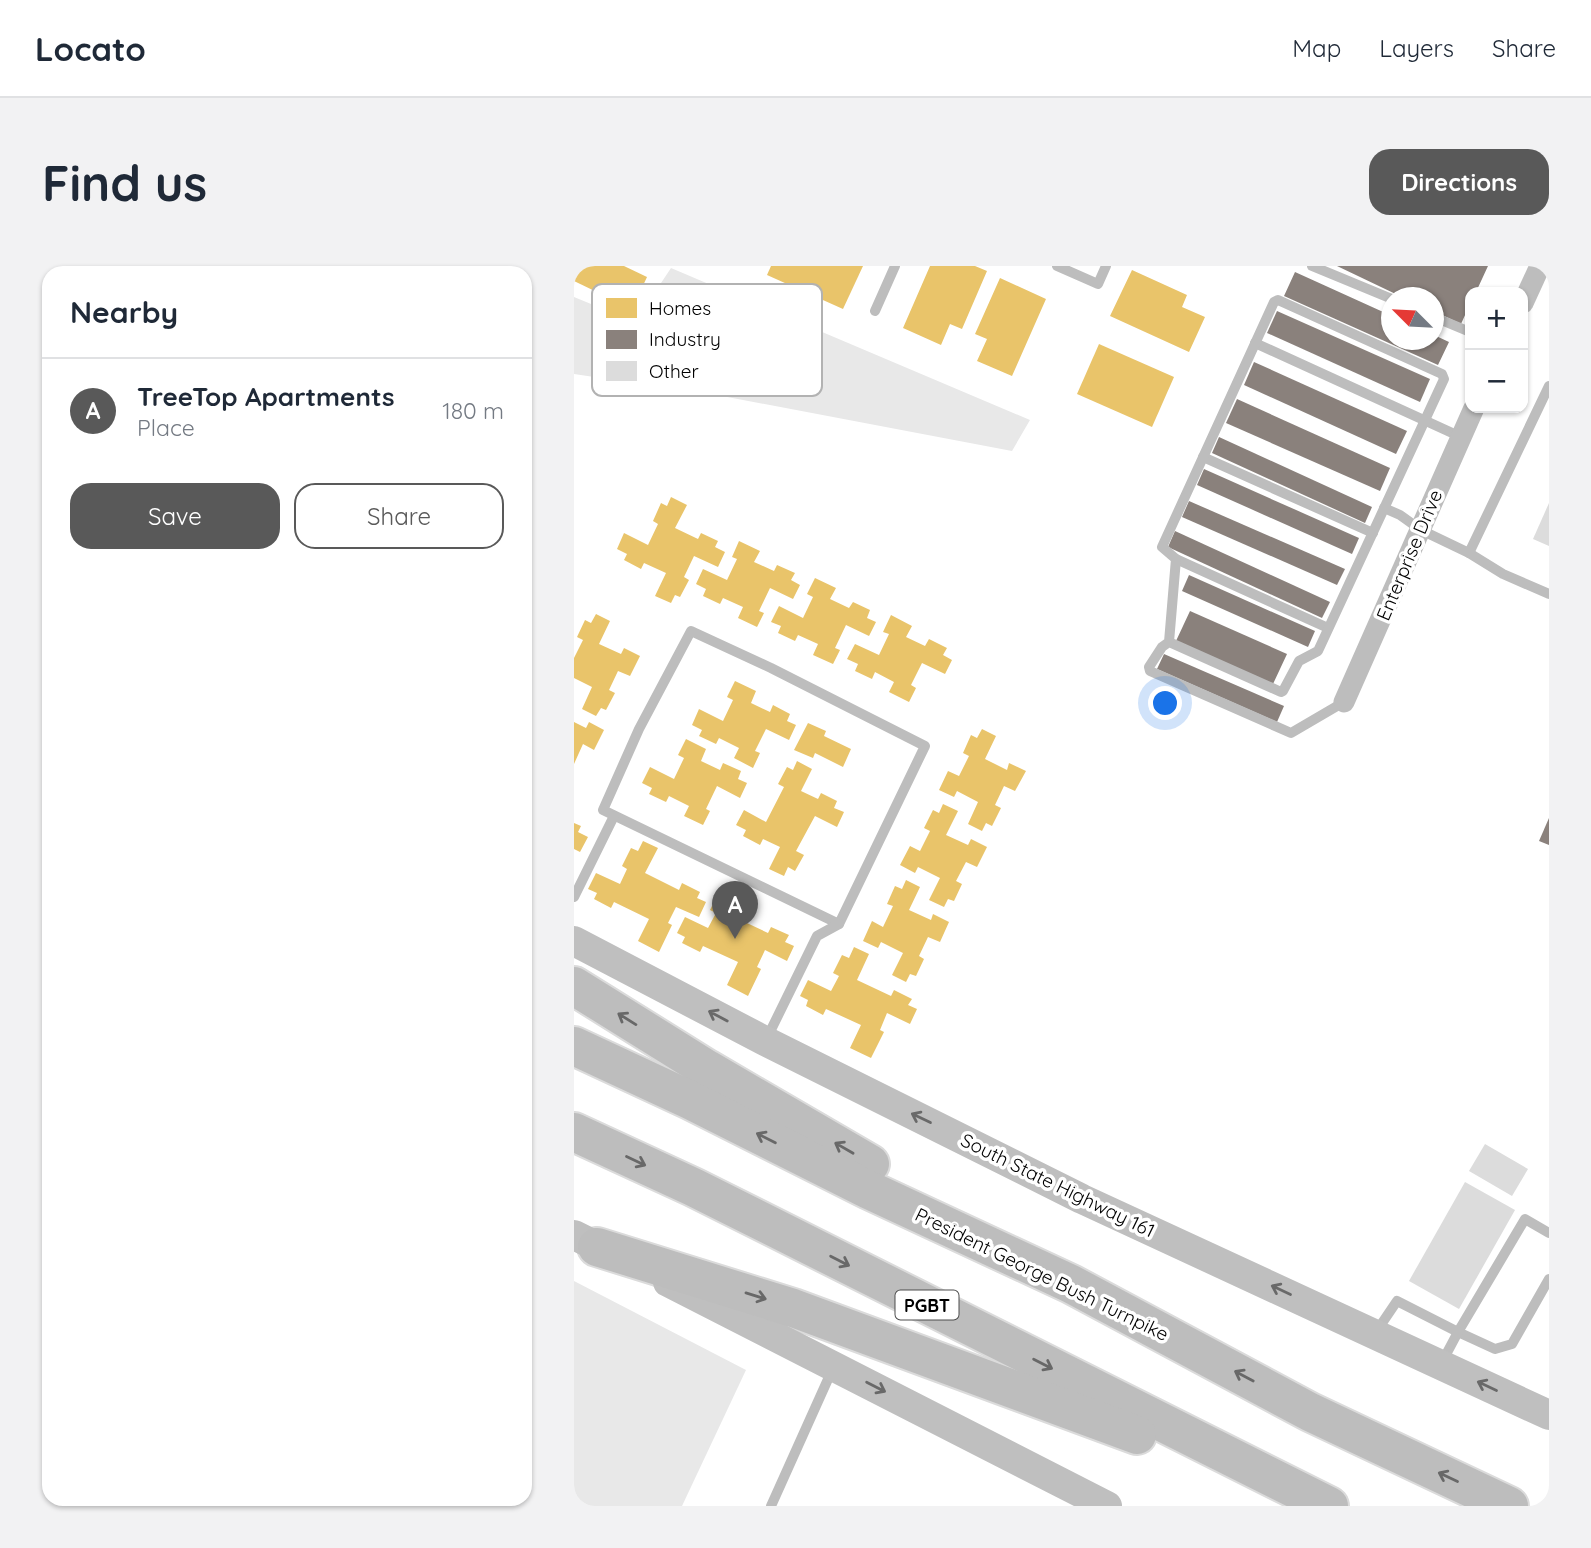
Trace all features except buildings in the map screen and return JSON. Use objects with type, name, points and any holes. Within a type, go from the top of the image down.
[{"type":"highway","points":[[574,986],[707,1069],[1070,1284]]},
{"type":"highway","name":"President George Bush Turnpike","points":[[574,1046],[690,1100],[869,1190],[1070,1284],[1310,1412],[1509,1506]]},
{"type":"highway","name":"PGBT","points":[[574,1132],[693,1187],[1329,1506]]},
{"type":"highway","points":[[586,1241],[793,1308],[1145,1438],[1278,1481]]},
{"type":"main road","name":"South State Highway 161","points":[[574,941],[765,1041],[1082,1199],[1549,1415]]},
{"type":"main road","points":[[586,1241],[835,1365],[1107,1506]]},
{"type":"street","points":[[1528,292],[1540,266]]},
{"type":"street","name":"Enterprise Drive","points":[[1344,702],[1472,413]]},
{"type":"lane","points":[[875,311],[895,266]]},
{"type":"lane","points":[[1057,266],[1098,284],[1106,266]]},
{"type":"lane","points":[[1312,266],[1381,295]]},
{"type":"lane","points":[[1168,642],[1283,691],[1299,661],[1318,652],[1444,379],[1442,374],[1278,300],[1274,302],[1162,547],[1176,559],[1328,628]]},
{"type":"lane","points":[[1444,321],[1465,330]]},
{"type":"lane","points":[[1255,343],[1461,436]]},
{"type":"lane","points":[[1469,553],[1549,386]]},
{"type":"lane","points":[[1203,457],[1373,533]]},
{"type":"lane","points":[[1384,508],[1503,574],[1549,594]]},
{"type":"lane","points":[[1176,559],[1168,642],[1151,663],[1150,671],[1291,733],[1344,702]]},
{"type":"lane","points":[[765,1041],[817,936],[839,924],[925,746],[691,631],[639,729],[603,810],[839,924]]},
{"type":"lane","points":[[574,897],[614,816]]},
{"type":"lane","points":[[1441,1365],[1525,1219],[1549,1233]]},
{"type":"lane","points":[[1375,1334],[1397,1301],[1495,1349],[1512,1344],[1549,1279]]},
{"type":"lane","points":[[771,1506],[835,1365]]},
{"type":"shaded area","points":[[671,268],[709,284],[660,284]]},
{"type":"shaded area","points":[[574,297],[592,304],[592,377],[574,374]]},
{"type":"shaded area","points":[[822,332],[1030,420],[1012,451],[722,396],[822,396]]},
{"type":"shaded area","points":[[574,1281],[746,1370],[682,1506],[574,1506]]},
{"type":"place","name":"TreeTop Apartments","points":[[735,939]]}]
